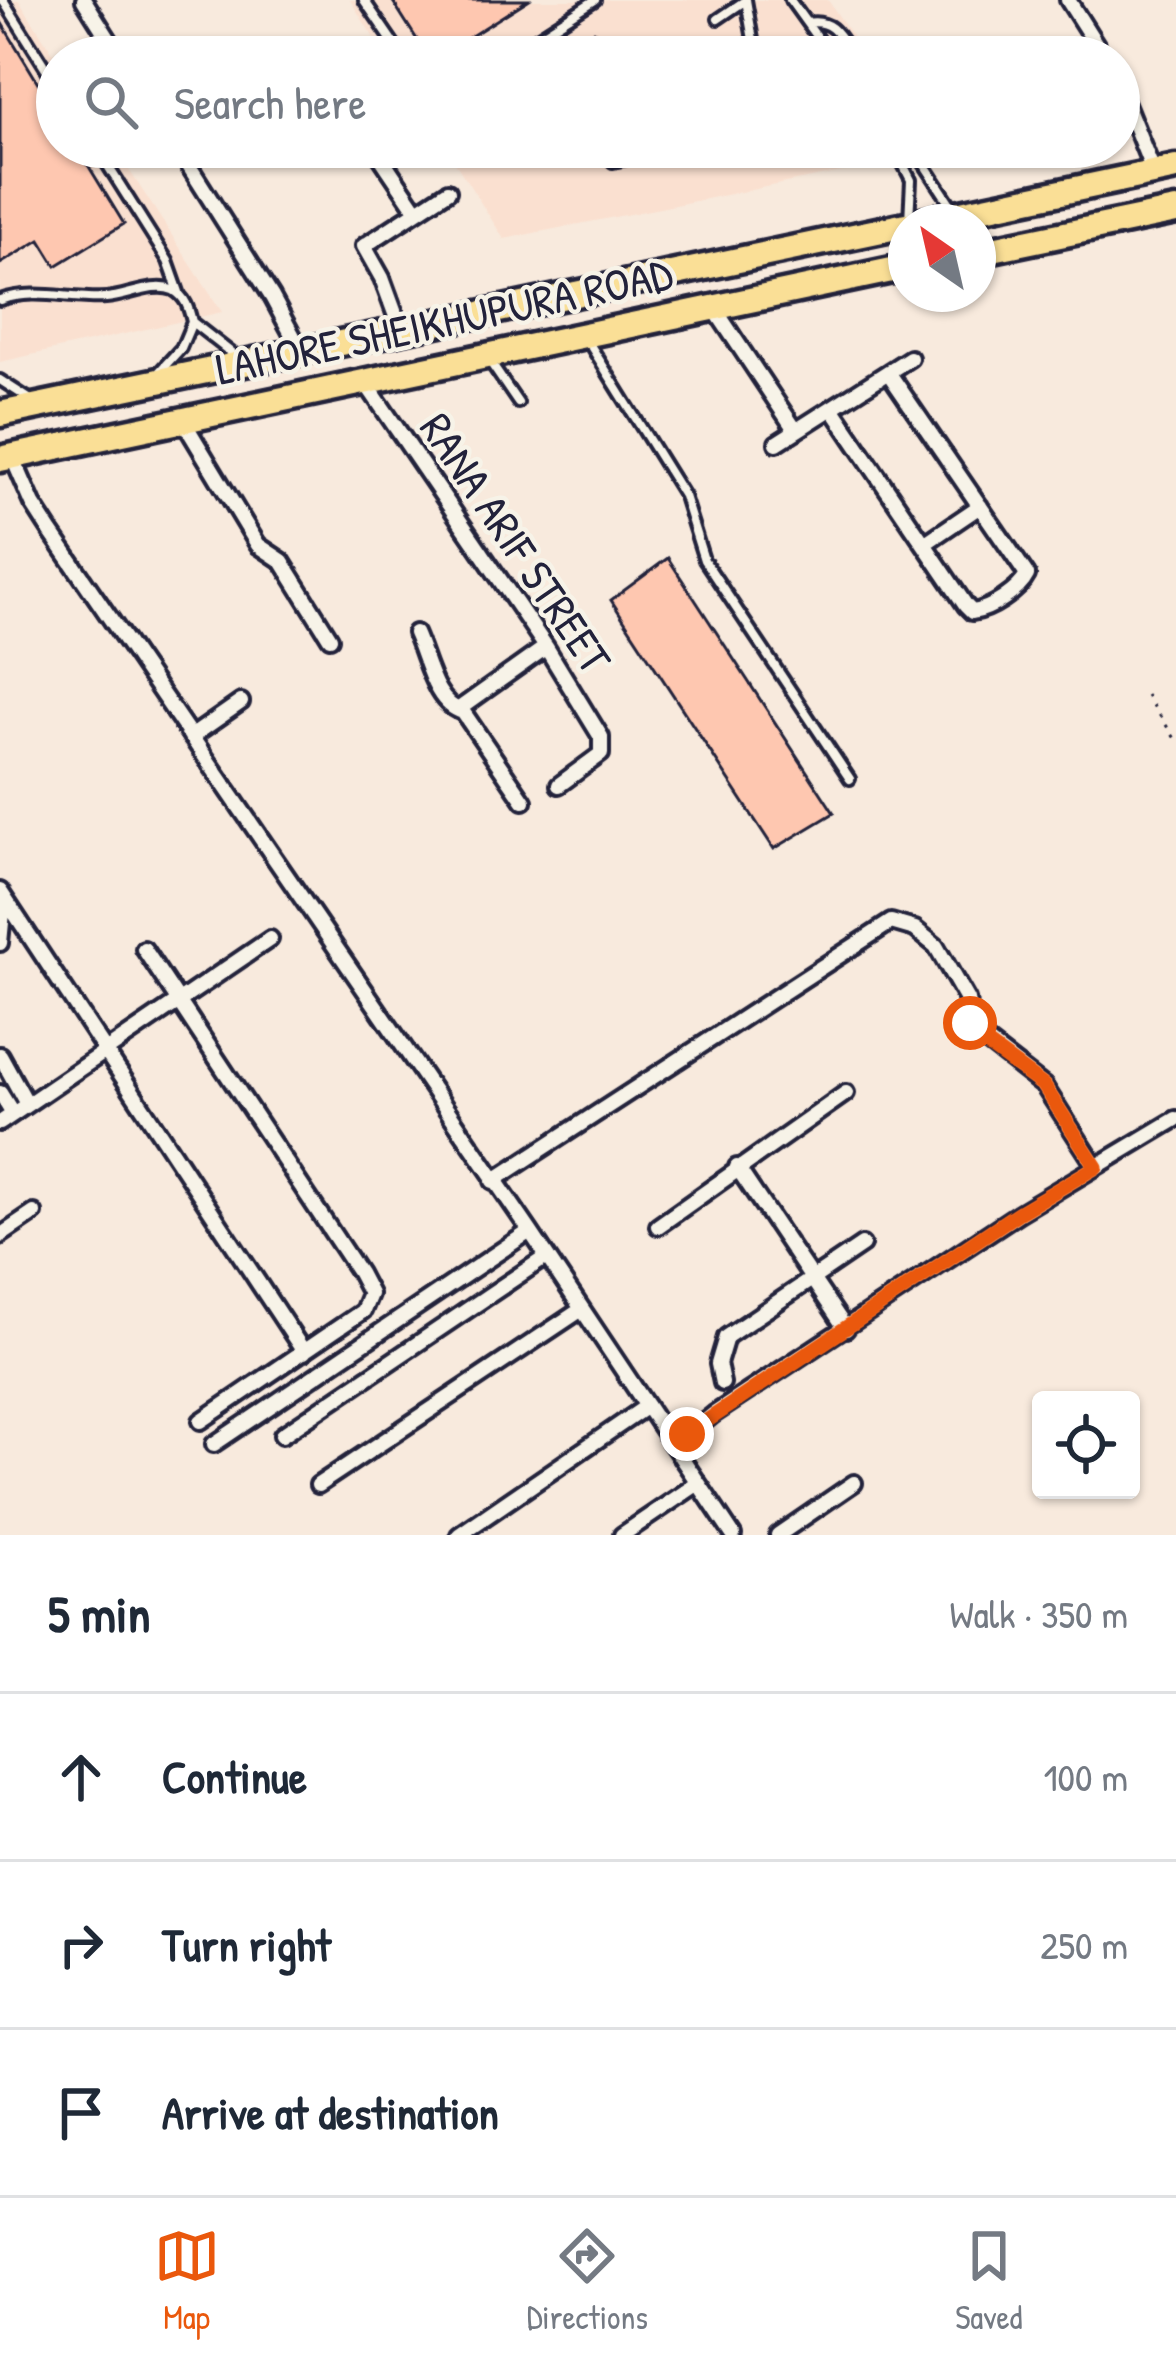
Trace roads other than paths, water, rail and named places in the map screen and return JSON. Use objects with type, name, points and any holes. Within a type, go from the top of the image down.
[{"type":"highway","points":[[996,206],[1165,170]]},
{"type":"highway","points":[[996,248],[1176,211]]},
{"type":"highway","name":"LAHORE SHEIKHUPURA ROAD","points":[[0,414],[888,227]]},
{"type":"highway","name":"LAHORE SHEIKHUPURA ROAD","points":[[6,458],[888,271]]},
{"type":"highway","points":[[511,309],[520,349]]},
{"type":"street","points":[[84,0],[107,36]]},
{"type":"street","points":[[1068,0],[1091,36]]},
{"type":"street","points":[[1140,124],[1165,170]]},
{"type":"street","points":[[190,168],[301,351]]},
{"type":"street","points":[[388,168],[417,211]]},
{"type":"street","points":[[401,330],[382,278],[364,247],[448,191]]},
{"type":"street","points":[[714,308],[796,431]]},
{"type":"street","points":[[777,443],[910,358]]},
{"type":"street","points":[[832,408],[968,608],[978,613],[994,603],[1027,575],[888,372]]},
{"type":"street","name":"RANA ARIF STREET","points":[[365,382],[547,647],[603,746],[601,754],[559,785]]},
{"type":"street","points":[[182,419],[258,545],[283,561],[330,638]]},
{"type":"street","points":[[6,458],[733,1535]]},
{"type":"street","points":[[924,544],[980,506]]},
{"type":"street","points":[[415,634],[435,686],[450,708],[459,709],[547,647]]},
{"type":"street","points":[[191,737],[241,702]]},
{"type":"street","points":[[459,709],[524,801]]},
{"type":"street","points":[[0,943],[5,918],[2,893]]},
{"type":"street","points":[[2,893],[304,1352]]},
{"type":"street","points":[[493,1181],[891,922],[916,929],[936,946],[967,1000],[973,1031],[1044,1086],[1096,1167]]},
{"type":"street","points":[[0,1055],[9,1105],[106,1051],[270,939]]},
{"type":"street","points":[[144,950],[368,1289],[366,1309],[201,1421]]},
{"type":"street","points":[[658,1226],[846,1093]]},
{"type":"street","points":[[674,1446],[714,1414],[1018,1213],[1176,1119]]},
{"type":"street","points":[[737,1167],[846,1330]]},
{"type":"street","points":[[0,1236],[34,1213]]},
{"type":"street","points":[[214,1444],[530,1231]]},
{"type":"street","points":[[722,1383],[718,1364],[724,1339],[862,1245]]},
{"type":"street","points":[[282,1435],[546,1257]]},
{"type":"street","points":[[318,1485],[582,1309]]},
{"type":"street","points":[[459,1535],[647,1406]]},
{"type":"street","points":[[778,1535],[854,1483]]},
{"type":"street","points":[[622,1535],[698,1484]]},
{"type":"lane","points":[[3,0],[36,53]]},
{"type":"lane","points":[[364,0],[389,36]]},
{"type":"lane","points":[[539,36],[595,0]]},
{"type":"lane","points":[[718,19],[746,0],[752,36]]},
{"type":"lane","points":[[790,0],[817,36]]},
{"type":"lane","points":[[807,22],[822,21],[839,36]]},
{"type":"lane","points":[[108,168],[168,261],[192,322],[247,362]]},
{"type":"lane","points":[[905,168],[911,180],[909,204]]},
{"type":"lane","points":[[927,168],[950,204]]},
{"type":"lane","points":[[0,300],[22,294],[103,298],[166,287],[179,294]]},
{"type":"lane","points":[[143,384],[181,348],[192,322]]},
{"type":"lane","points":[[583,334],[684,496],[704,560],[850,779]]},
{"type":"lane","points":[[486,356],[518,404]]},
{"type":"lane","points":[[0,380],[41,406]]}]
